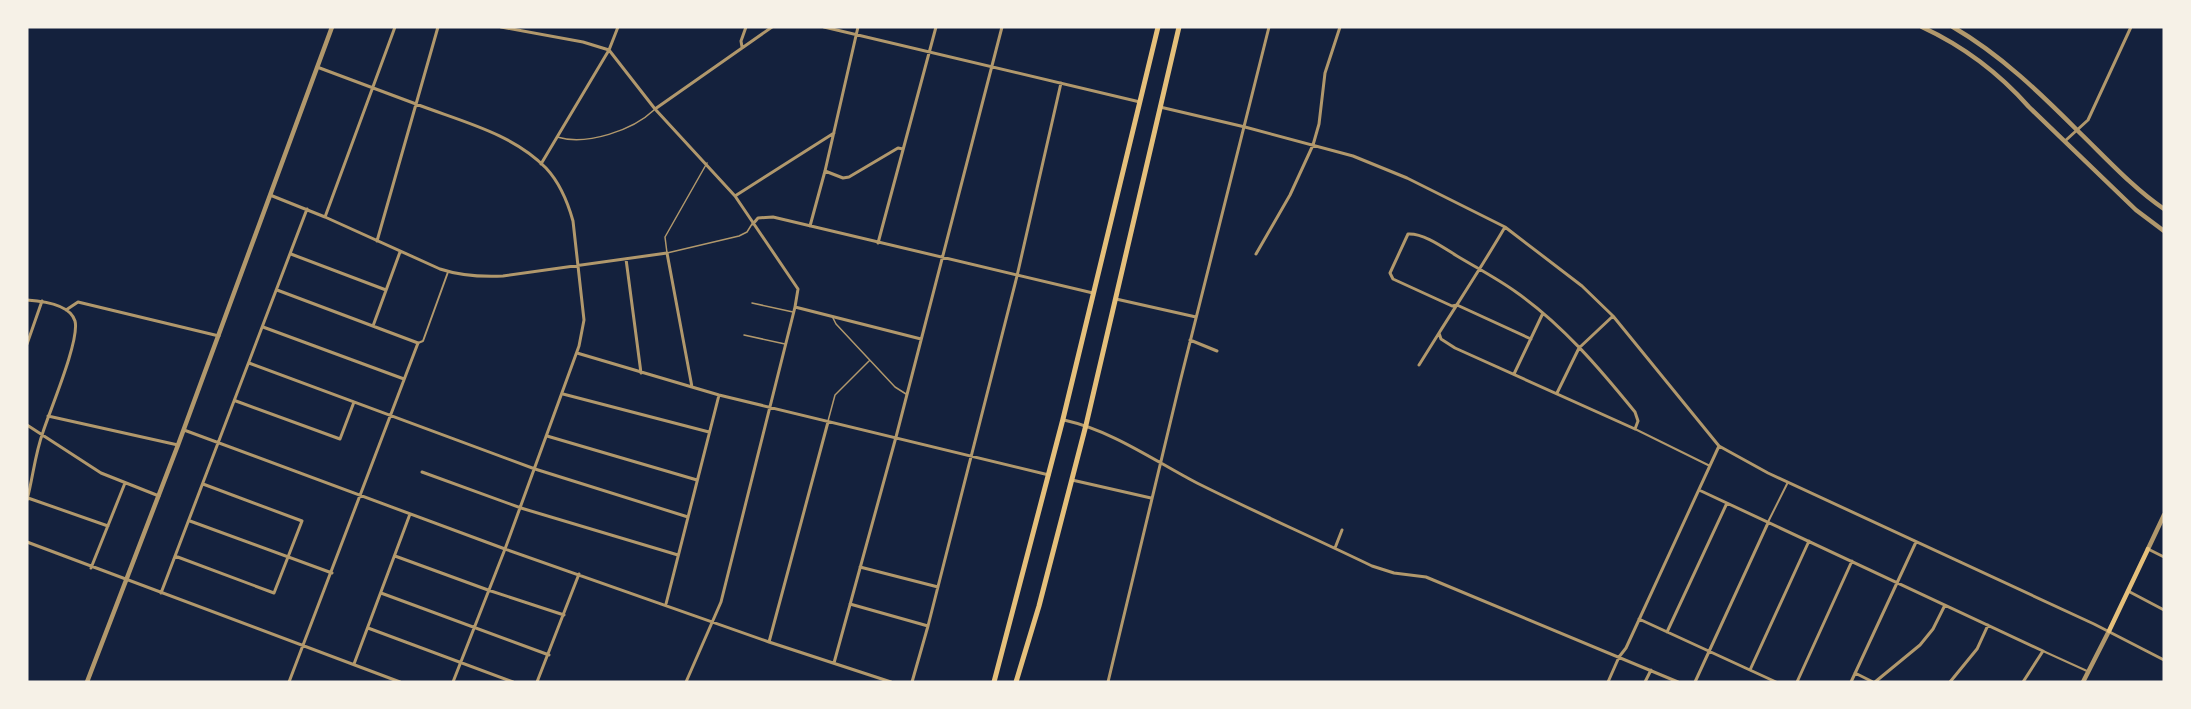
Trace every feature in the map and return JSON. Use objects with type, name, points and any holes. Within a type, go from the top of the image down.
[{"type":"main road","points":[[994,682],[1049,475],[1158,27]]},
{"type":"main road","points":[[1016,682],[1040,606],[1086,425],[1179,27]]},
{"type":"main road","points":[[2109,631],[2148,549]]},
{"type":"street","points":[[87,682],[184,430],[332,27]]},
{"type":"street","points":[[325,217],[395,27]]},
{"type":"street","points":[[377,241],[438,27]]},
{"type":"street","points":[[501,27],[583,42],[609,50],[655,109],[735,196],[798,289],[771,407],[721,602],[686,682]]},
{"type":"street","points":[[542,164],[609,50],[618,27]]},
{"type":"street","points":[[742,47],[741,41],[746,27]]},
{"type":"street","points":[[655,109],[772,27]]},
{"type":"street","points":[[824,27],[1140,102]]},
{"type":"street","points":[[810,226],[858,27]]},
{"type":"street","points":[[878,243],[936,27]]},
{"type":"street","points":[[834,663],[896,437],[1002,27]]},
{"type":"street","points":[[1108,682],[1190,340],[1269,27]]},
{"type":"street","points":[[1256,254],[1286,204],[1313,145],[1319,123],[1325,73],[1340,27]]},
{"type":"street","points":[[1922,27],[1972,56],[2013,89],[2136,210],[2164,231]]},
{"type":"street","points":[[1953,27],[2020,75],[2102,155],[2164,209]]},
{"type":"street","points":[[2066,141],[2088,120],[2131,27]]},
{"type":"street","points":[[317,67],[508,141],[542,164],[555,180],[571,211],[584,320],[577,352],[548,436],[453,682]]},
{"type":"street","points":[[912,682],[1017,276],[1061,83]]},
{"type":"street","points":[[1160,107],[1353,156],[1386,169],[1505,227],[1582,286],[1613,316],[1719,446],[1788,482],[2109,631],[2164,660]]},
{"type":"street","points":[[735,196],[834,133]]},
{"type":"street","points":[[825,171],[843,178],[849,177],[898,148],[903,149]]},
{"type":"street","points":[[270,195],[308,209],[448,272],[470,276],[492,276],[578,266],[667,253],[692,387]]},
{"type":"street","points":[[161,593],[308,209]]},
{"type":"street","points":[[753,224],[758,218],[766,216],[1093,293]]},
{"type":"street","points":[[1419,364],[1505,227]]},
{"type":"street","points":[[1531,339],[1394,279],[1390,273],[1408,234],[1414,233],[1442,247],[1516,291],[1543,313],[1579,348],[1635,412],[1638,421],[1635,429]]},
{"type":"street","points":[[373,326],[400,252]]},
{"type":"street","points":[[291,254],[386,290]]},
{"type":"street","points":[[626,259],[641,373]]},
{"type":"street","points":[[290,682],[418,343],[423,341],[448,272]]},
{"type":"street","points":[[277,290],[418,343]]},
{"type":"street","points":[[1115,298],[1196,317]]},
{"type":"street","points":[[27,300],[42,301],[66,310],[75,321],[76,331],[42,434],[27,499],[108,526]]},
{"type":"street","points":[[27,345],[42,301]]},
{"type":"street","points":[[66,310],[78,302],[219,336]]},
{"type":"street","points":[[795,307],[921,339]]},
{"type":"street","points":[[1514,374],[1543,313]]},
{"type":"street","points":[[1557,393],[1579,348],[1613,316]]},
{"type":"street","points":[[263,327],[404,380]]},
{"type":"street","points":[[1439,333],[1441,339],[1455,348],[1635,429],[1710,466]]},
{"type":"street","points":[[1190,340],[1217,351]]},
{"type":"street","points":[[577,352],[692,387],[1049,475]]},
{"type":"street","points":[[249,363],[535,469],[688,517]]},
{"type":"street","points":[[563,394],[709,432]]},
{"type":"street","points":[[666,604],[719,394]]},
{"type":"street","points":[[235,400],[340,439],[354,402]]},
{"type":"street","points":[[48,416],[178,445]]},
{"type":"street","points":[[1063,419],[1086,425],[1157,459],[1244,507],[1382,570],[1426,577],[1678,682]]},
{"type":"street","points":[[770,642],[828,422]]},
{"type":"street","points":[[27,425],[101,473],[159,496]]},
{"type":"street","points":[[184,430],[505,549],[891,682]]},
{"type":"street","points":[[548,436],[697,480]]},
{"type":"street","points":[[1608,682],[1619,657],[1626,648],[1719,446]]},
{"type":"street","points":[[422,472],[520,508],[678,555]]},
{"type":"street","points":[[1072,480],[1152,498]]},
{"type":"street","points":[[1695,682],[1788,482]]},
{"type":"street","points":[[91,568],[124,483]]},
{"type":"street","points":[[175,556],[274,593],[302,521],[203,484]]},
{"type":"street","points":[[1699,490],[2089,672]]},
{"type":"street","points":[[1667,632],[1727,503]]},
{"type":"street","points":[[354,664],[410,514]]},
{"type":"street","points":[[2164,515],[2148,549],[2164,557]]},
{"type":"street","points":[[189,520],[332,573]]},
{"type":"street","points":[[1335,548],[1342,530]]},
{"type":"street","points":[[1750,670],[1809,541]]},
{"type":"street","points":[[27,542],[91,568],[400,682]]},
{"type":"street","points":[[1851,682],[1916,542]]},
{"type":"street","points":[[395,556],[564,615]]},
{"type":"street","points":[[1797,682],[1852,561]]},
{"type":"street","points":[[860,567],[938,587]]},
{"type":"street","points":[[537,682],[579,574]]},
{"type":"street","points":[[2128,591],[2164,610]]},
{"type":"street","points":[[381,593],[549,656]]},
{"type":"street","points":[[850,604],[928,626]]},
{"type":"street","points":[[1855,674],[1874,682],[1920,645],[1933,628],[1945,605]]},
{"type":"street","points":[[1639,619],[1776,682]]},
{"type":"street","points":[[1950,682],[1977,649],[1988,625]]},
{"type":"street","points":[[368,628],[513,682]]},
{"type":"street","points":[[2083,682],[2109,631]]},
{"type":"street","points":[[2023,682],[2043,651]]},
{"type":"street","points":[[1646,682],[1651,670]]},
{"type":"lane","points":[[557,137],[590,140],[642,121],[655,109]]},
{"type":"lane","points":[[706,163],[665,237],[667,253],[740,236],[747,232],[753,224]]},
{"type":"lane","points":[[752,303],[793,313]]},
{"type":"lane","points":[[833,317],[836,324],[895,387],[907,394]]},
{"type":"lane","points":[[744,335],[786,344]]},
{"type":"lane","points":[[828,422],[835,395],[870,360]]}]
